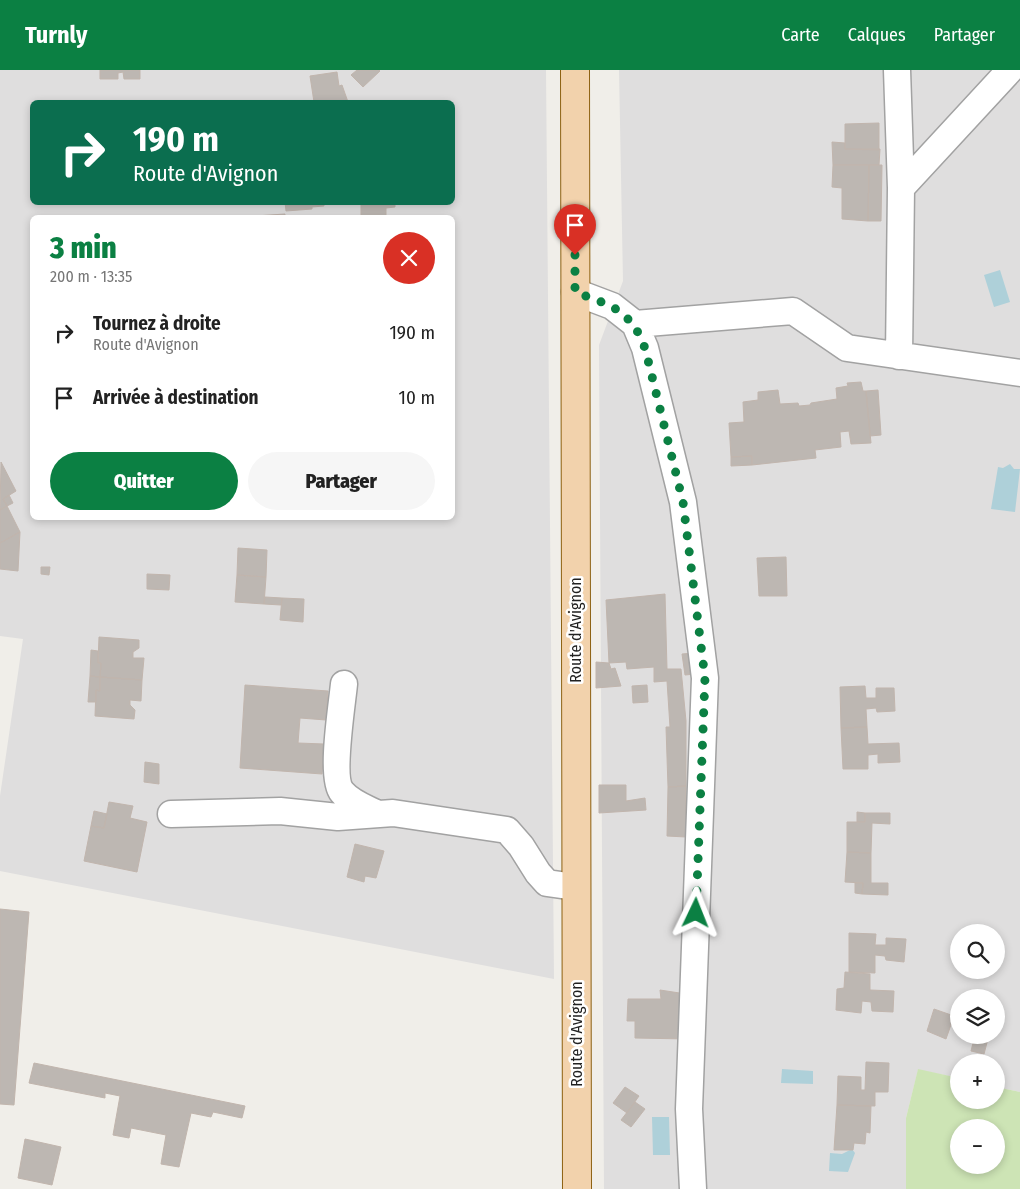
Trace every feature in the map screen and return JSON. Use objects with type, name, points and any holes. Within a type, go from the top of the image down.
[{"type":"main road","name":"Route d'Avignon","points":[[575,70],[577,1189]]},
{"type":"street","points":[[897,70],[901,188],[899,356]]},
{"type":"street","points":[[901,188],[1010,70]]},
{"type":"street","points":[[575,292],[612,306],[634,324],[645,348],[683,502],[705,678],[689,1109],[693,1189]]},
{"type":"street","points":[[634,324],[793,311],[847,348],[1020,373]]},
{"type":"street","points":[[344,684],[336,773],[340,790],[349,799],[378,815]]},
{"type":"street","points":[[170,814],[280,811],[338,817],[393,813],[507,830],[521,846],[538,873],[547,883],[575,887]]},
{"type":"shaded area","points":[[0,70],[546,70],[554,979],[0,871],[0,796],[23,639],[0,636]]},
{"type":"shaded area","points":[[619,70],[1020,70],[1020,1092],[1005,1089],[1005,1054],[950,1054],[950,1076],[918,1070],[906,1118],[906,1189],[604,1189],[599,345],[623,281]]},
{"type":"green space","points":[[918,1069],[950,1076],[950,1109],[1005,1109],[1005,1089],[1020,1092],[1020,1189],[906,1189],[906,1118]]},
{"type":"water","points":[[1000,270],[1010,302],[994,307],[984,275]]},
{"type":"water","points":[[1010,464],[1014,469],[1020,469],[1015,512],[991,509],[998,467],[1003,468]]},
{"type":"water","points":[[782,1069],[813,1071],[813,1084],[781,1083]]},
{"type":"water","points":[[652,1117],[669,1117],[670,1155],[653,1155]]},
{"type":"water","points":[[852,1149],[855,1153],[848,1172],[829,1171],[830,1153],[842,1154]]},
{"type":"building","points":[[100,70],[140,70],[140,79],[124,79],[123,72],[118,73],[118,79],[100,79]]},
{"type":"building","points":[[357,70],[380,71],[363,87],[351,75]]},
{"type":"building","points":[[337,72],[339,86],[342,85],[347,100],[314,100],[310,76]]},
{"type":"building","points":[[879,123],[879,150],[845,149],[845,124]]},
{"type":"building","points":[[832,142],[845,143],[845,149],[880,149],[879,165],[833,165]]},
{"type":"building","points":[[833,165],[869,165],[868,221],[842,219],[842,188],[832,187]]},
{"type":"building","points":[[869,165],[882,165],[881,221],[868,221]]},
{"type":"building","points":[[285,205],[324,205],[312,207],[312,209],[286,211]]},
{"type":"building","points":[[361,205],[395,205],[395,207],[386,208],[386,215],[361,215]]},
{"type":"building","points":[[861,382],[863,391],[866,391],[871,443],[851,444],[849,431],[840,432],[841,447],[815,450],[816,458],[752,465],[752,456],[731,457],[729,423],[744,422],[743,402],[758,400],[758,392],[778,390],[780,404],[798,403],[799,406],[810,405],[811,403],[837,399],[836,388],[848,386],[847,383]]},
{"type":"building","points":[[878,390],[881,435],[870,436],[866,391]]},
{"type":"building","points":[[752,456],[752,465],[731,466],[731,457]]},
{"type":"building","points":[[1,462],[16,491],[3,499],[7,506],[0,510]]},
{"type":"building","points":[[9,495],[13,503],[7,506],[3,499]]},
{"type":"building","points":[[7,506],[20,532],[0,543],[0,510]]},
{"type":"building","points":[[20,532],[18,571],[0,569],[0,543]]},
{"type":"building","points":[[238,548],[267,550],[266,577],[237,575]]},
{"type":"building","points":[[786,557],[787,596],[759,596],[757,558]]},
{"type":"building","points":[[41,567],[50,567],[49,575],[41,574]]},
{"type":"building","points":[[147,574],[170,575],[169,590],[147,589]]},
{"type":"building","points":[[237,575],[266,577],[264,604],[235,602]]},
{"type":"building","points":[[665,594],[667,669],[681,669],[686,721],[686,786],[668,787],[666,727],[670,727],[667,681],[654,682],[654,667],[627,669],[626,662],[609,663],[606,600]]},
{"type":"building","points":[[265,597],[282,598],[281,605],[264,604]]},
{"type":"building","points":[[282,598],[304,599],[303,622],[280,620]]},
{"type":"building","points":[[99,637],[139,640],[139,648],[133,652],[133,658],[144,658],[142,680],[100,677],[101,663],[98,663]]},
{"type":"building","points":[[91,650],[98,651],[98,663],[101,663],[100,677],[90,676]]},
{"type":"building","points":[[694,653],[695,674],[685,675],[682,654]]},
{"type":"building","points":[[596,662],[609,663],[611,669],[615,668],[621,686],[596,688]]},
{"type":"building","points":[[90,676],[100,677],[100,691],[96,690],[96,702],[88,702]]},
{"type":"building","points":[[100,677],[142,680],[141,701],[130,700],[130,705],[135,710],[134,719],[95,716],[96,690],[100,691]]},
{"type":"building","points":[[245,685],[328,691],[326,720],[300,718],[298,743],[324,744],[322,774],[240,768]]},
{"type":"building","points":[[647,685],[648,702],[633,703],[632,686]]},
{"type":"building","points":[[865,686],[866,698],[876,698],[876,688],[894,688],[895,711],[877,712],[876,708],[866,709],[867,727],[841,728],[840,687]]},
{"type":"building","points":[[867,727],[868,744],[899,743],[900,762],[878,763],[878,754],[868,755],[868,769],[843,769],[841,728]]},
{"type":"building","points":[[145,762],[159,764],[159,784],[144,782]]},
{"type":"building","points":[[599,785],[626,785],[626,801],[645,798],[646,810],[599,813]]},
{"type":"building","points":[[686,786],[686,837],[667,836],[668,787]]},
{"type":"building","points":[[109,802],[133,806],[130,818],[147,822],[137,872],[84,861],[91,826],[104,828]]},
{"type":"building","points":[[94,811],[107,814],[104,828],[91,826]]},
{"type":"building","points":[[857,812],[865,813],[865,822],[857,822]]},
{"type":"building","points":[[865,813],[890,813],[890,824],[872,823],[871,853],[847,852],[847,822],[865,822]]},
{"type":"building","points":[[355,844],[384,851],[376,878],[365,876],[364,882],[347,877]]},
{"type":"building","points":[[847,852],[871,853],[871,883],[888,883],[888,895],[862,894],[863,883],[845,882]]},
{"type":"building","points":[[855,883],[863,883],[862,894],[855,893]]},
{"type":"building","points":[[0,909],[29,912],[14,1105],[0,1104]]},
{"type":"building","points":[[849,933],[876,934],[875,945],[886,945],[886,938],[906,939],[904,962],[886,960],[885,956],[875,955],[875,973],[849,972]]},
{"type":"building","points":[[845,972],[870,974],[870,990],[894,991],[893,1012],[872,1011],[871,1002],[862,1001],[861,1013],[836,1010],[837,989],[844,988]]},
{"type":"building","points":[[660,990],[686,994],[687,1039],[635,1038],[635,1021],[627,1021],[628,999],[661,999]]},
{"type":"building","points":[[934,1009],[950,1015],[950,1028],[946,1039],[927,1031]]},
{"type":"building","points":[[973,1044],[987,1044],[984,1054],[971,1051]]},
{"type":"building","points":[[866,1062],[889,1063],[888,1092],[875,1092],[875,1106],[837,1105],[838,1076],[861,1077],[861,1090],[865,1090]]},
{"type":"building","points":[[34,1063],[245,1106],[242,1118],[213,1112],[211,1117],[191,1113],[179,1167],[161,1164],[166,1135],[131,1128],[129,1138],[113,1135],[120,1096],[105,1093],[105,1098],[29,1083]]},
{"type":"building","points":[[625,1087],[639,1096],[627,1113],[613,1103]]},
{"type":"building","points":[[635,1102],[645,1109],[631,1127],[621,1120]]},
{"type":"building","points":[[837,1105],[871,1106],[870,1133],[866,1132],[865,1144],[854,1143],[853,1150],[834,1150]]},
{"type":"building","points":[[25,1139],[61,1147],[52,1185],[18,1178]]},
{"type":"route","points":[[575,255],[575,292],[612,306],[634,324],[645,348],[683,502],[705,678],[696,913]]}]
